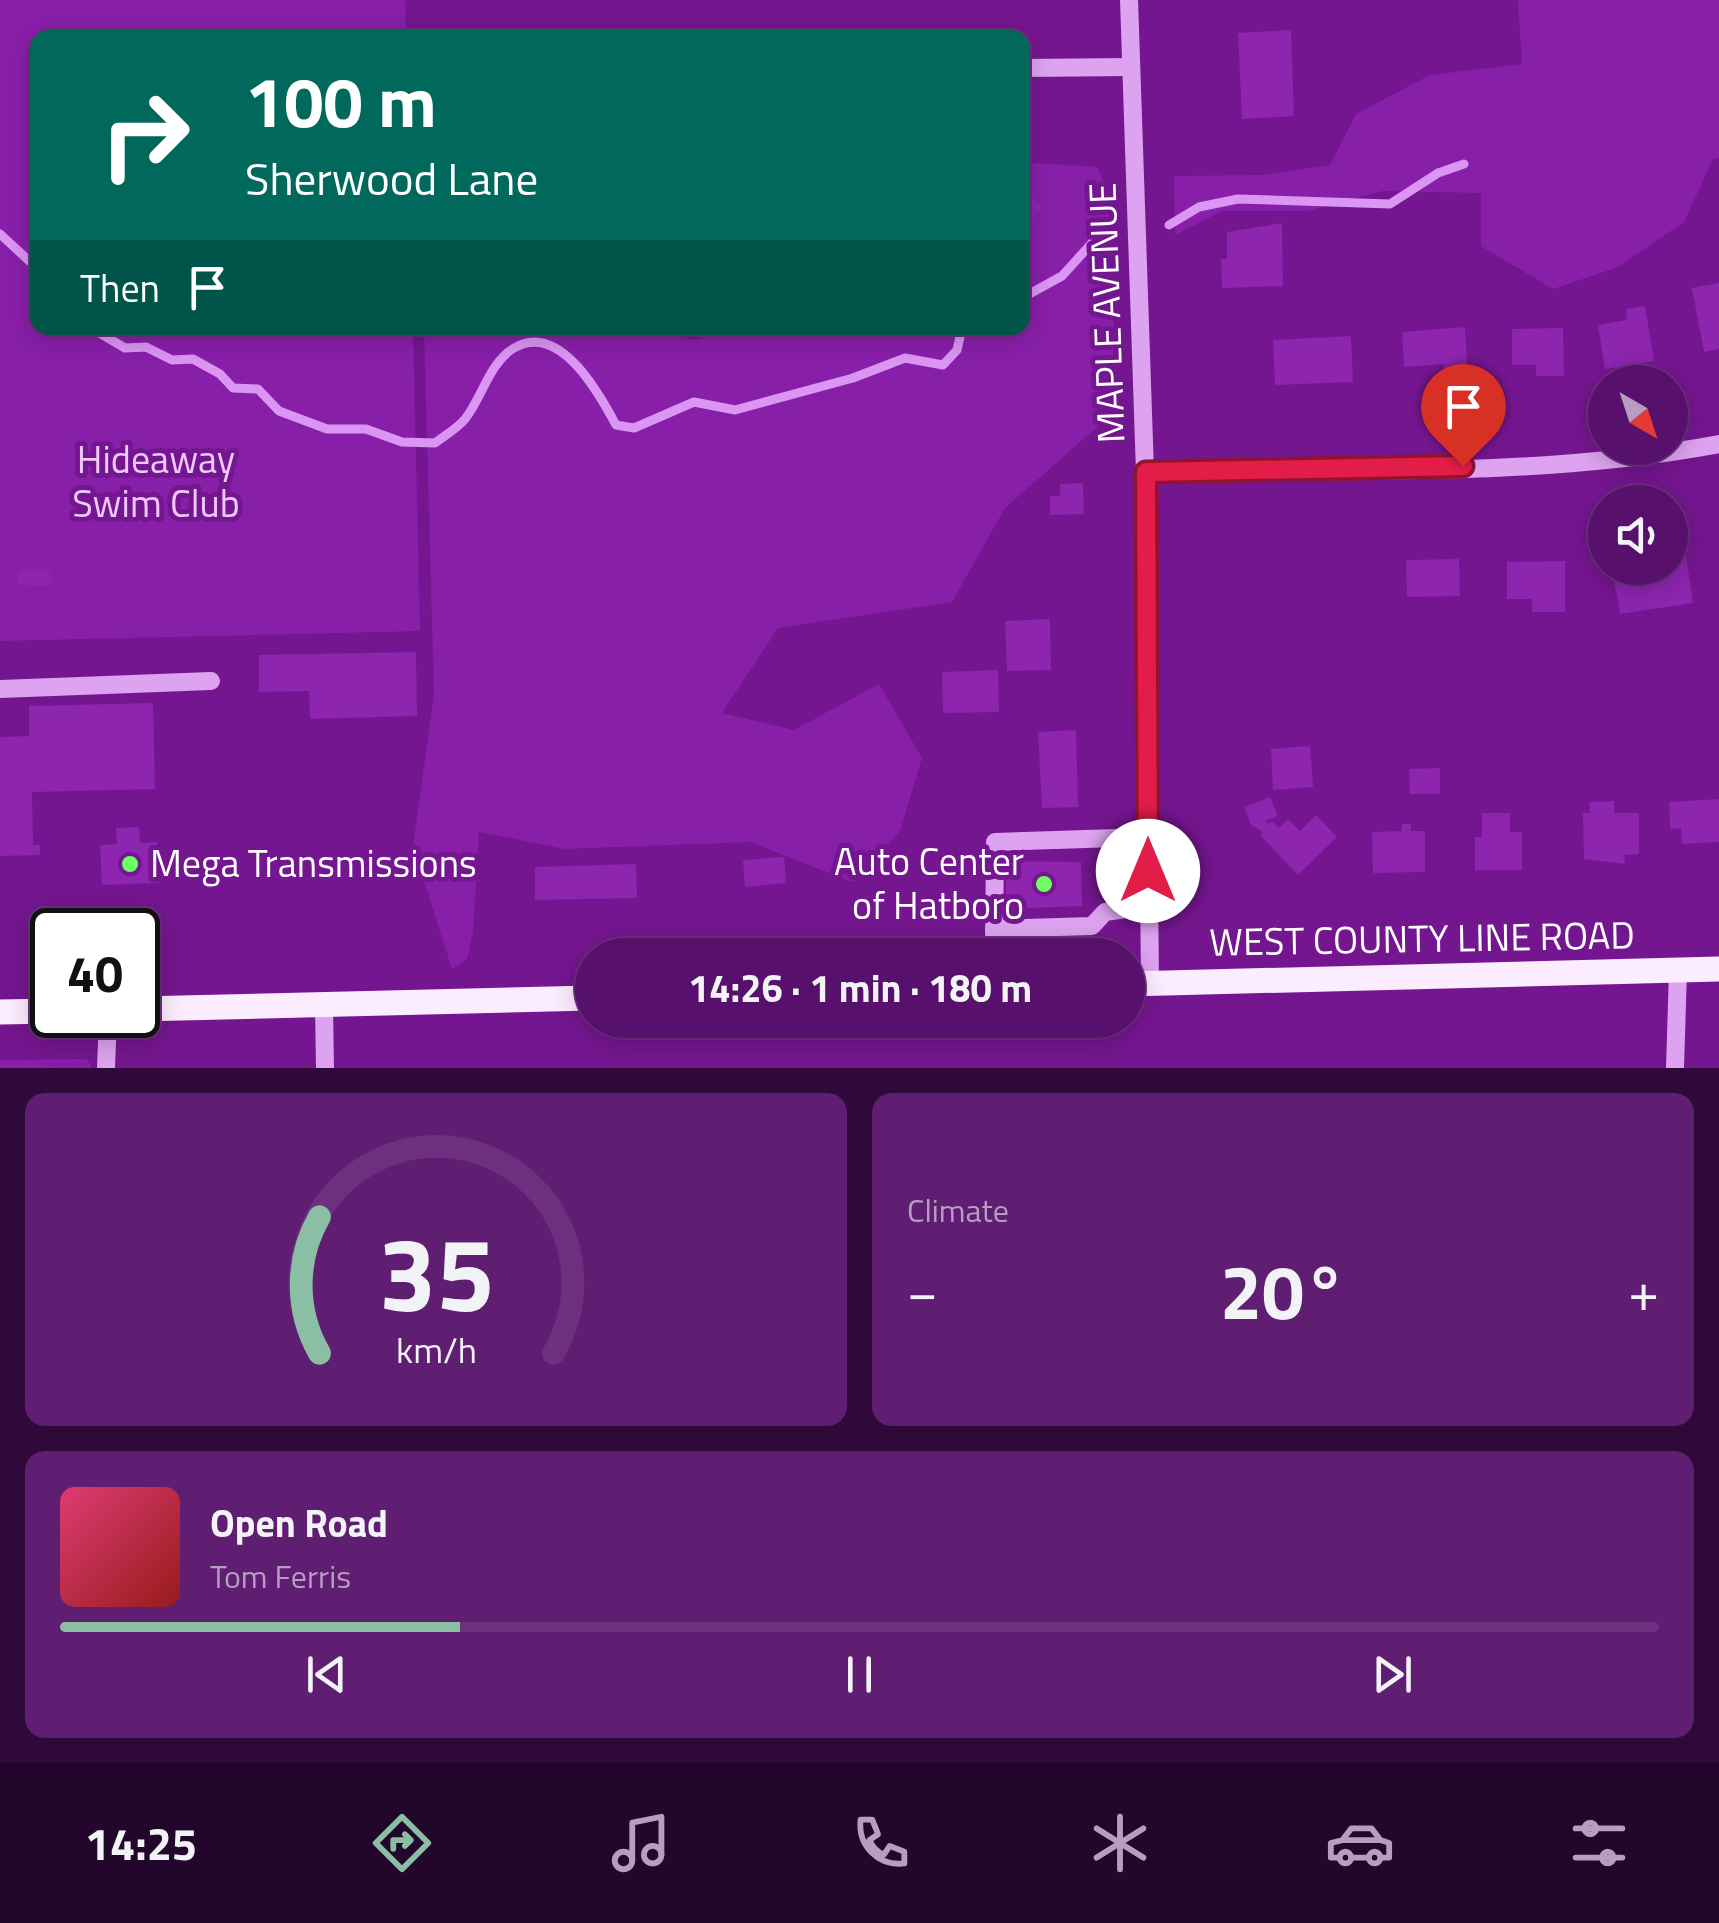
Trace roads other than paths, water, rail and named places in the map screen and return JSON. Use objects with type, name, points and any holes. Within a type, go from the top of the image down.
[{"type":"main road","name":"WEST COUNTY LINE ROAD","points":[[1145,984],[1719,969]]},
{"type":"main road","points":[[160,1008],[575,998]]},
{"type":"main road","points":[[0,1012],[30,1011]]},
{"type":"street","name":"MAPLE AVENUE","points":[[1129,0],[1146,472],[1148,906],[1144,938]]},
{"type":"street","points":[[1030,68],[1130,67]]},
{"type":"street","points":[[1146,472],[1502,466],[1619,460],[1719,444]]},
{"type":"street","points":[[0,689],[211,681]]},
{"type":"street","points":[[994,938],[995,842],[1148,836]]},
{"type":"street","points":[[994,930],[1092,926],[1105,912],[1148,906]]},
{"type":"street","points":[[1675,1068],[1678,970]]},
{"type":"street","points":[[324,1005],[325,1068]]},
{"type":"street","points":[[106,1068],[107,1038]]},
{"type":"waterway","points":[[1169,225],[1199,207],[1238,199],[1390,204],[1438,173],[1464,164]]},
{"type":"waterway","points":[[1030,294],[1062,276],[1101,233]]},
{"type":"waterway","points":[[0,234],[30,262]]},
{"type":"waterway","points":[[103,335],[125,348],[146,347],[172,360],[193,359],[220,374],[233,388],[258,389],[279,411],[327,429],[366,429],[402,442],[435,443],[465,419],[505,354],[531,342],[547,344],[562,353],[589,380],[616,425],[634,428],[694,402],[735,410],[853,378],[905,358],[943,365],[957,350],[960,335]]},
{"type":"place","name":"Mega Transmissions","points":[[130,864]]},
{"type":"place","name":"Auto Center of Hatboro","points":[[1044,884]]},
{"type":"park label","name":"Hideaway Swim Club","points":[[156,482]]}]
